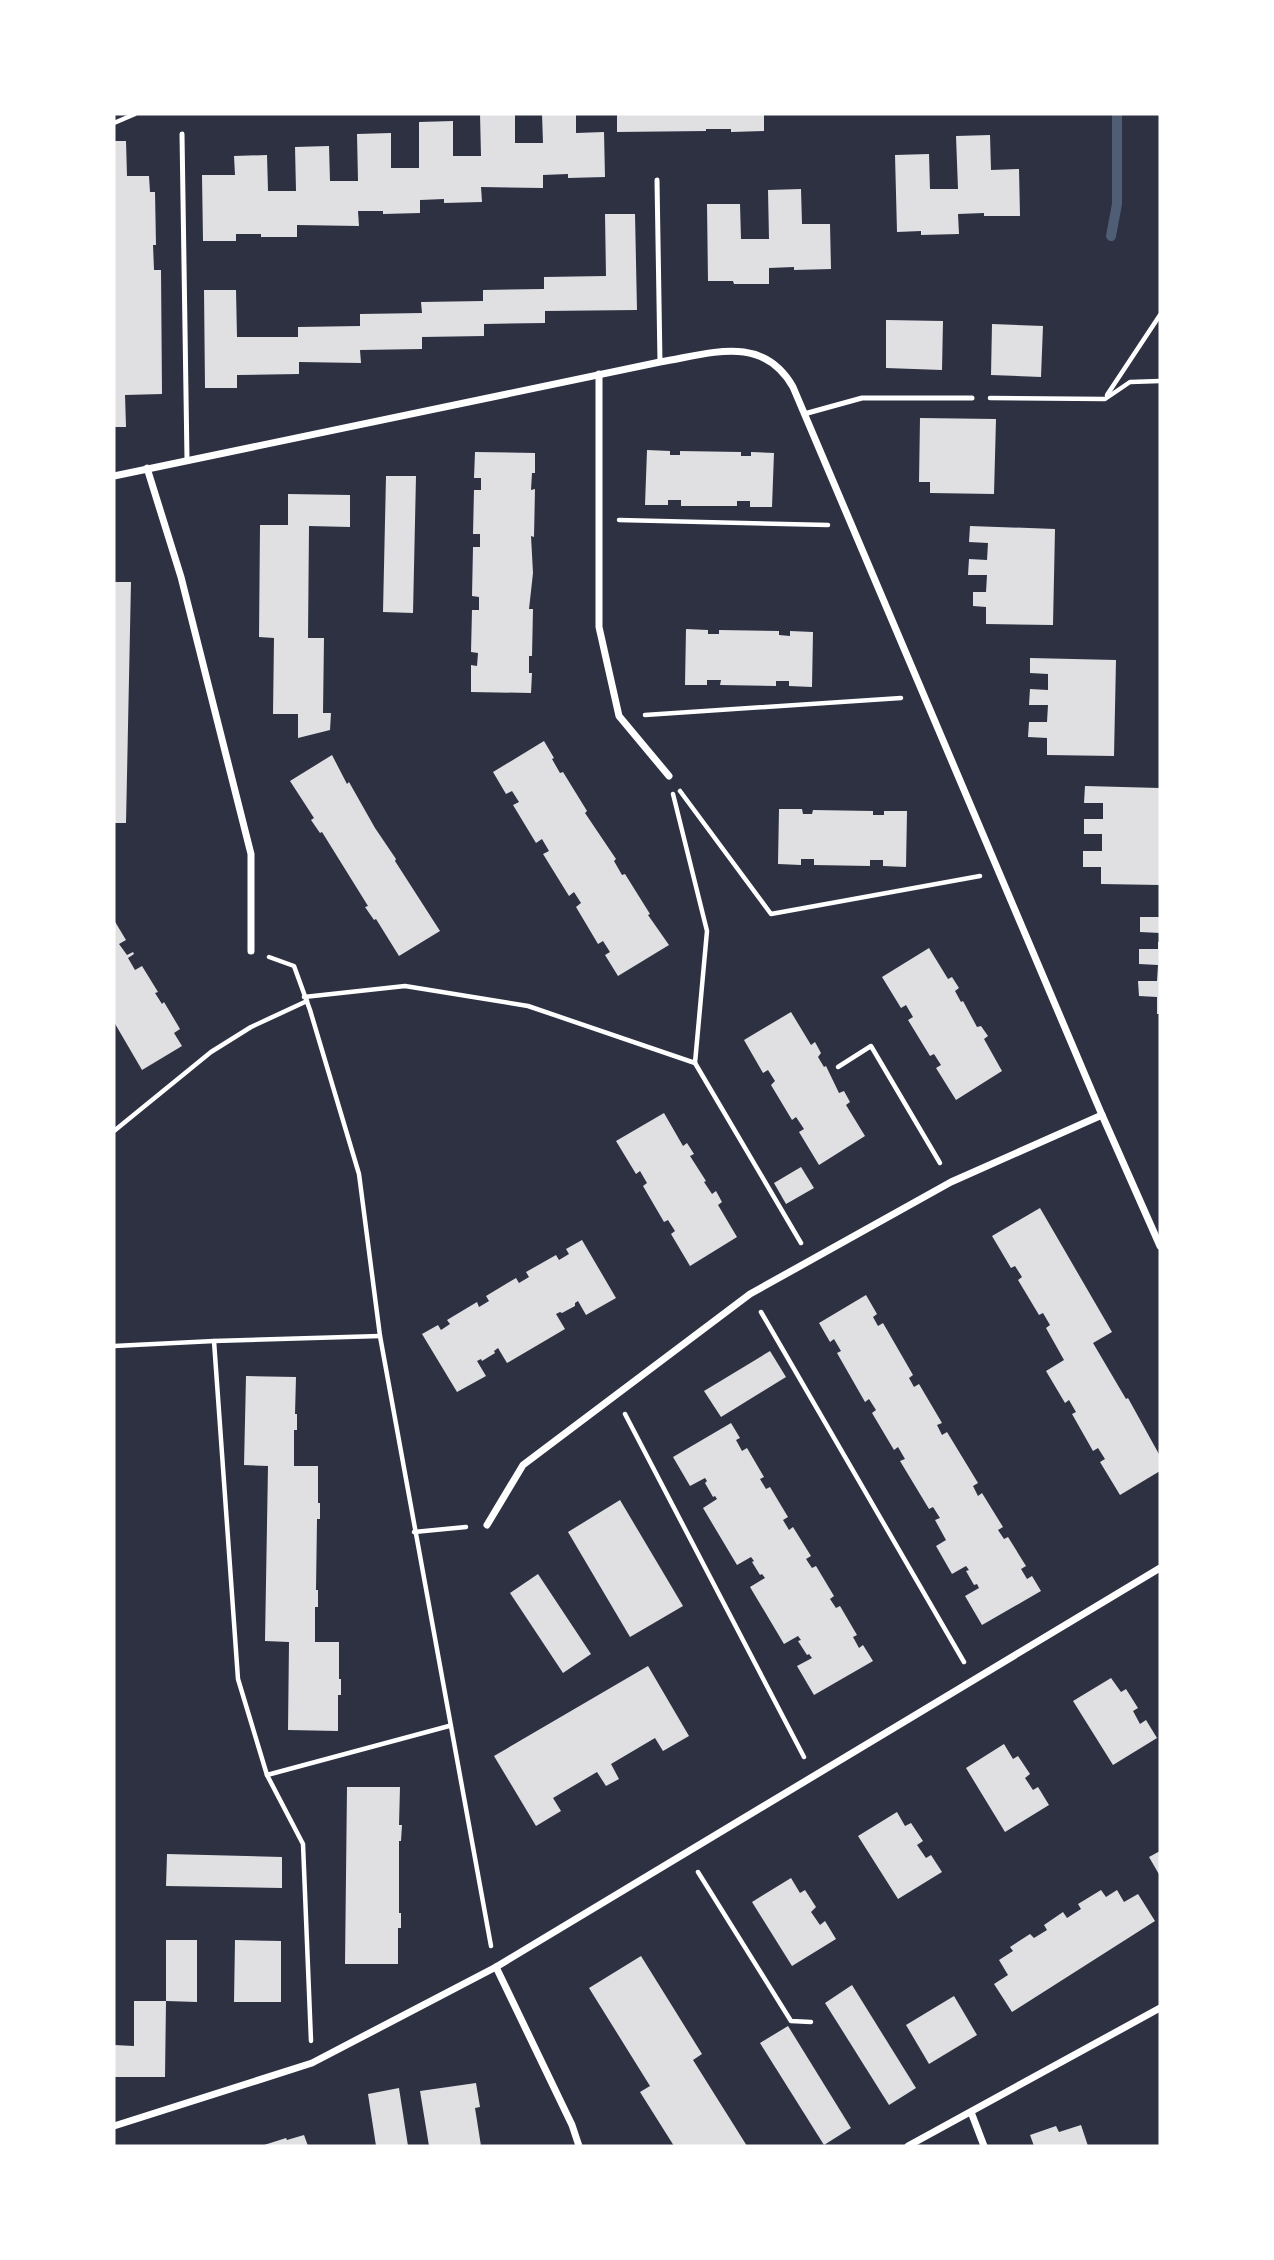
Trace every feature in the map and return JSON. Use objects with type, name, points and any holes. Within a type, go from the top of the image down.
[{"type":"street","points":[[114,476],[660,362],[733,350],[753,353],[776,365],[793,387],[1160,1246]]},
{"type":"street","points":[[598,374],[599,627],[619,716],[669,776]]},
{"type":"street","points":[[147,468],[181,578],[251,854],[251,951]]},
{"type":"street","points":[[487,1525],[523,1465],[750,1294],[951,1182],[1102,1115]]},
{"type":"street","points":[[114,2126],[312,2063],[496,1967],[1160,1568]]},
{"type":"street","points":[[496,1967],[572,2125],[579,2146]]},
{"type":"street","points":[[908,2146],[1160,2008]]},
{"type":"street","points":[[971,2112],[984,2146]]},
{"type":"lane","points":[[182,134],[187,460]]},
{"type":"lane","points":[[657,180],[660,362]]},
{"type":"lane","points":[[804,414],[862,398],[972,398]]},
{"type":"path","points":[[114,123],[135,114]]},
{"type":"path","points":[[1105,399],[1160,315]]},
{"type":"path","points":[[972,398],[1105,399],[1130,382],[1160,381]]},
{"type":"path","points":[[597,520],[851,525]]},
{"type":"path","points":[[619,716],[926,696]]},
{"type":"path","points":[[669,776],[771,914],[999,872]]},
{"type":"path","points":[[669,776],[707,931],[695,1063],[811,1259]]},
{"type":"path","points":[[251,951],[294,966],[359,1174],[380,1336],[488,1936],[496,1967]]},
{"type":"path","points":[[114,1130],[211,1052],[251,1027],[306,999],[405,986],[528,1006],[695,1063]]},
{"type":"path","points":[[838,1067],[871,1046],[951,1182]]},
{"type":"path","points":[[750,1294],[975,1681]]},
{"type":"path","points":[[114,1346],[380,1336]]},
{"type":"path","points":[[214,1341],[238,1679],[267,1775],[303,1844],[312,2063]]},
{"type":"path","points":[[615,1396],[814,1776]]},
{"type":"path","points":[[414,1532],[487,1525]]},
{"type":"path","points":[[267,1775],[450,1726]]},
{"type":"path","points":[[686,1853],[791,2021],[811,2022]]},
{"type":"building","points":[[480,114],[515,114],[515,143],[543,143],[542,114],[576,114],[576,133],[604,132],[605,177],[568,178],[568,174],[543,175],[543,188],[481,187],[482,202],[444,203],[444,199],[420,200],[420,213],[383,214],[383,211],[358,211],[359,226],[297,225],[297,237],[236,234],[236,241],[203,241],[202,175],[235,175],[234,156],[267,155],[268,191],[296,191],[295,147],[329,146],[330,181],[358,181],[357,134],[391,133],[391,168],[419,168],[419,122],[453,121],[453,156],[481,156]]},
{"type":"building","points":[[617,114],[764,114],[764,131],[731,132],[731,129],[706,129],[617,132]]},
{"type":"building","points":[[990,135],[991,170],[1019,169],[1020,216],[958,214],[959,234],[921,235],[921,231],[897,232],[895,155],[929,154],[930,189],[958,189],[956,136]]},
{"type":"building","points":[[114,141],[126,141],[127,176],[149,176],[150,192],[155,192],[154,270],[161,270],[162,394],[125,395],[126,427],[114,427]]},
{"type":"building","points":[[801,189],[802,224],[830,224],[831,269],[769,268],[769,284],[708,281],[707,204],[740,204],[741,239],[769,239],[768,190]]},
{"type":"building","points":[[605,214],[635,214],[637,310],[545,311],[545,323],[484,324],[484,336],[422,337],[422,349],[360,350],[361,363],[299,362],[299,374],[237,375],[237,388],[205,388],[204,290],[236,290],[237,337],[298,337],[298,327],[360,326],[360,314],[422,313],[421,302],[483,301],[483,290],[544,289],[544,277],[606,276]]},
{"type":"building","points":[[886,320],[943,321],[942,370],[886,368]]},
{"type":"building","points":[[992,324],[1043,326],[1041,377],[991,375]]},
{"type":"building","points":[[920,418],[996,419],[994,494],[930,493],[930,482],[919,482]]},
{"type":"building","points":[[647,450],[670,451],[670,455],[680,455],[680,451],[741,452],[741,456],[751,456],[751,452],[774,453],[772,507],[750,507],[750,501],[737,501],[737,506],[681,506],[681,500],[668,500],[668,505],[645,505]]},
{"type":"building","points":[[475,452],[535,453],[535,473],[532,473],[531,490],[535,489],[534,537],[531,536],[533,573],[529,609],[533,609],[532,656],[529,656],[531,693],[471,692],[471,665],[477,666],[478,653],[471,652],[472,610],[479,610],[479,597],[472,596],[473,547],[480,547],[480,534],[473,534],[474,490],[481,490],[481,478],[474,478]]},
{"type":"building","points":[[386,476],[416,476],[413,613],[383,612]]},
{"type":"building","points":[[288,494],[350,495],[350,527],[309,526],[308,638],[324,638],[323,713],[331,713],[330,730],[298,738],[298,714],[273,714],[274,638],[259,637],[260,525],[288,525]]},
{"type":"building","points":[[970,526],[1055,529],[1053,625],[986,624],[986,607],[973,606],[973,592],[986,592],[987,575],[968,575],[969,559],[987,560],[988,543],[969,542]]},
{"type":"building","points":[[114,582],[131,582],[126,823],[114,823]]},
{"type":"building","points":[[686,629],[708,630],[708,634],[719,634],[719,630],[779,631],[779,635],[790,636],[790,631],[813,632],[812,687],[789,686],[789,681],[776,681],[776,686],[720,685],[721,680],[707,680],[707,685],[685,685]]},
{"type":"building","points":[[1030,658],[1116,660],[1114,756],[1047,755],[1047,738],[1028,737],[1029,722],[1047,722],[1048,705],[1029,705],[1030,689],[1048,690],[1048,674],[1030,673]]},
{"type":"building","points":[[544,741],[560,773],[563,772],[587,811],[585,813],[616,859],[614,861],[622,875],[625,874],[669,945],[618,976],[605,955],[610,952],[603,941],[598,944],[576,907],[581,903],[574,892],[569,896],[543,854],[549,851],[542,839],[536,843],[513,805],[519,802],[512,791],[506,794],[493,772]]},
{"type":"building","points":[[332,755],[347,784],[349,782],[440,931],[399,956],[376,919],[374,920],[365,907],[368,906],[322,832],[320,833],[311,820],[314,818],[290,781]]},
{"type":"building","points":[[1085,786],[1160,788],[1160,885],[1101,884],[1101,867],[1083,867],[1083,851],[1102,851],[1102,834],[1084,834],[1084,819],[1103,819],[1103,803],[1084,803]]},
{"type":"building","points":[[779,809],[802,809],[803,814],[812,814],[813,810],[873,811],[873,815],[884,815],[884,811],[907,811],[906,867],[883,866],[883,860],[870,860],[870,866],[814,865],[814,859],[801,859],[801,865],[778,864]]},
{"type":"building","points":[[1140,917],[1160,917],[1160,933],[1140,932]]},
{"type":"building","points":[[114,920],[126,940],[119,944],[127,955],[133,952],[128,958],[135,970],[142,966],[158,992],[155,993],[162,1004],[164,1002],[180,1029],[174,1033],[182,1046],[142,1070],[114,1022]]},
{"type":"building","points":[[1158,942],[1160,1014],[1157,1014],[1157,997],[1139,996],[1138,981],[1157,981],[1158,965],[1139,964],[1139,949],[1158,949]]},
{"type":"building","points":[[929,948],[948,979],[952,977],[959,988],[955,991],[977,1027],[981,1026],[988,1036],[984,1039],[1002,1071],[956,1100],[936,1068],[941,1065],[934,1054],[930,1056],[908,1020],[913,1017],[906,1005],[901,1008],[882,977]]},
{"type":"building","points":[[791,1012],[811,1045],[815,1042],[821,1053],[818,1057],[824,1067],[826,1066],[839,1093],[844,1091],[850,1102],[846,1105],[865,1136],[819,1165],[799,1132],[804,1129],[796,1117],[792,1120],[771,1085],[775,1081],[768,1070],[763,1073],[744,1040]]},
{"type":"building","points":[[664,1113],[683,1146],[687,1143],[694,1154],[690,1156],[712,1194],[716,1191],[722,1202],[718,1205],[737,1237],[690,1266],[671,1234],[675,1231],[668,1220],[664,1222],[643,1186],[647,1183],[640,1171],[636,1174],[616,1141]]},
{"type":"building","points":[[801,1167],[814,1188],[786,1204],[774,1183]]},
{"type":"building","points":[[1040,1208],[1112,1332],[1093,1343],[1160,1456],[1160,1471],[1120,1495],[1100,1462],[1105,1459],[1098,1448],[1093,1451],[1072,1414],[1076,1412],[1069,1400],[1065,1403],[1046,1371],[1064,1360],[1046,1328],[1050,1325],[1043,1313],[1039,1315],[1018,1280],[1022,1277],[1015,1266],[1011,1268],[992,1236]]},
{"type":"building","points":[[582,1240],[616,1298],[586,1315],[578,1301],[575,1306],[556,1314],[565,1329],[507,1363],[498,1348],[495,1353],[477,1361],[486,1376],[457,1392],[422,1334],[438,1325],[441,1330],[450,1324],[447,1320],[477,1302],[479,1307],[489,1301],[486,1296],[516,1278],[519,1283],[529,1277],[526,1272],[556,1255],[559,1260],[569,1254],[566,1249]]},
{"type":"building","points":[[866,1295],[877,1314],[873,1317],[878,1326],[883,1323],[913,1375],[909,1378],[914,1387],[919,1384],[942,1423],[937,1425],[942,1435],[947,1432],[978,1483],[973,1486],[978,1496],[982,1493],[1003,1527],[998,1530],[1004,1539],[1008,1537],[1026,1566],[1021,1569],[1027,1579],[1032,1576],[1041,1591],[982,1625],[965,1596],[979,1588],[977,1584],[974,1585],[966,1566],[952,1574],[936,1546],[946,1540],[935,1520],[940,1518],[933,1507],[929,1509],[900,1461],[905,1459],[898,1447],[894,1450],[872,1413],[876,1410],[869,1399],[865,1402],[837,1353],[841,1351],[834,1339],[830,1342],[819,1323]]},
{"type":"building","points":[[770,1351],[786,1377],[721,1417],[704,1391]]},
{"type":"building","points":[[246,1376],[296,1377],[297,1430],[294,1430],[294,1466],[318,1466],[320,1519],[317,1519],[318,1607],[315,1607],[315,1642],[339,1642],[341,1695],[338,1695],[338,1731],[288,1730],[289,1642],[265,1641],[268,1466],[244,1465]]},
{"type":"building","points":[[731,1423],[740,1438],[736,1440],[742,1451],[747,1448],[764,1477],[760,1479],[766,1489],[770,1487],[788,1517],[783,1520],[789,1530],[793,1527],[811,1556],[806,1559],[812,1568],[816,1566],[834,1596],[830,1599],[836,1608],[840,1606],[857,1635],[853,1637],[859,1648],[863,1645],[873,1661],[814,1695],[797,1666],[812,1658],[798,1641],[801,1640],[798,1636],[784,1644],[750,1587],[765,1578],[760,1575],[751,1557],[737,1565],[703,1508],[717,1499],[705,1483],[707,1481],[705,1478],[690,1486],[673,1457]]},
{"type":"building","points":[[620,1500],[683,1606],[630,1637],[568,1532]]},
{"type":"building","points":[[538,1574],[591,1654],[563,1673],[510,1593]]},
{"type":"building","points":[[648,1666],[689,1736],[663,1751],[655,1738],[611,1764],[619,1779],[606,1786],[597,1772],[553,1798],[561,1811],[536,1826],[494,1756]]},
{"type":"building","points":[[1111,1678],[1121,1692],[1126,1689],[1138,1708],[1133,1711],[1140,1724],[1146,1720],[1157,1738],[1113,1765],[1073,1701]]},
{"type":"building","points":[[1004,1744],[1013,1759],[1018,1756],[1030,1774],[1025,1778],[1033,1790],[1038,1787],[1049,1805],[1005,1832],[966,1768]]},
{"type":"building","points":[[347,1787],[400,1787],[401,1928],[398,1928],[398,1964],[345,1964]]},
{"type":"building","points":[[897,1812],[905,1826],[911,1823],[923,1841],[917,1845],[926,1858],[931,1855],[942,1872],[898,1899],[858,1836]]},
{"type":"building","points":[[1160,1851],[1160,1876],[1149,1857]]},
{"type":"building","points":[[167,1854],[282,1857],[282,1888],[166,1886]]},
{"type":"building","points":[[791,1878],[800,1893],[805,1890],[816,1907],[811,1912],[820,1925],[825,1921],[836,1939],[792,1966],[752,1902]]},
{"type":"building","points":[[1101,1890],[1106,1897],[1117,1890],[1124,1902],[1138,1894],[1155,1921],[1012,2012],[994,1984],[1008,1975],[999,1960],[1013,1951],[1010,1947],[1030,1934],[1034,1938],[1047,1930],[1044,1925],[1063,1912],[1067,1918],[1081,1909],[1078,1904]]},
{"type":"building","points":[[166,1940],[197,1940],[197,2002],[166,2001]]},
{"type":"building","points":[[235,1940],[281,1941],[281,2002],[234,2002]]},
{"type":"building","points":[[641,1956],[702,2054],[693,2060],[747,2146],[674,2146],[640,2092],[650,2086],[589,1988]]},
{"type":"building","points":[[852,1985],[916,2088],[889,2105],[825,2003]]},
{"type":"building","points":[[954,1996],[977,2035],[929,2064],[906,2025]]},
{"type":"building","points":[[134,2001],[166,2001],[165,2077],[114,2077],[114,2045],[134,2046]]},
{"type":"building","points":[[788,2026],[851,2128],[824,2145],[760,2043]]},
{"type":"building","points":[[476,2083],[480,2107],[475,2108],[481,2146],[429,2146],[420,2091]]},
{"type":"building","points":[[399,2088],[408,2146],[376,2146],[368,2094]]},
{"type":"building","points":[[1081,2125],[1088,2146],[1034,2146],[1030,2135],[1056,2126],[1059,2132]]},
{"type":"building","points":[[304,2135],[308,2146],[261,2146],[286,2138],[287,2140]]},
{"type":"waterway","points":[[1111,236],[1117,204],[1117,114]]}]
